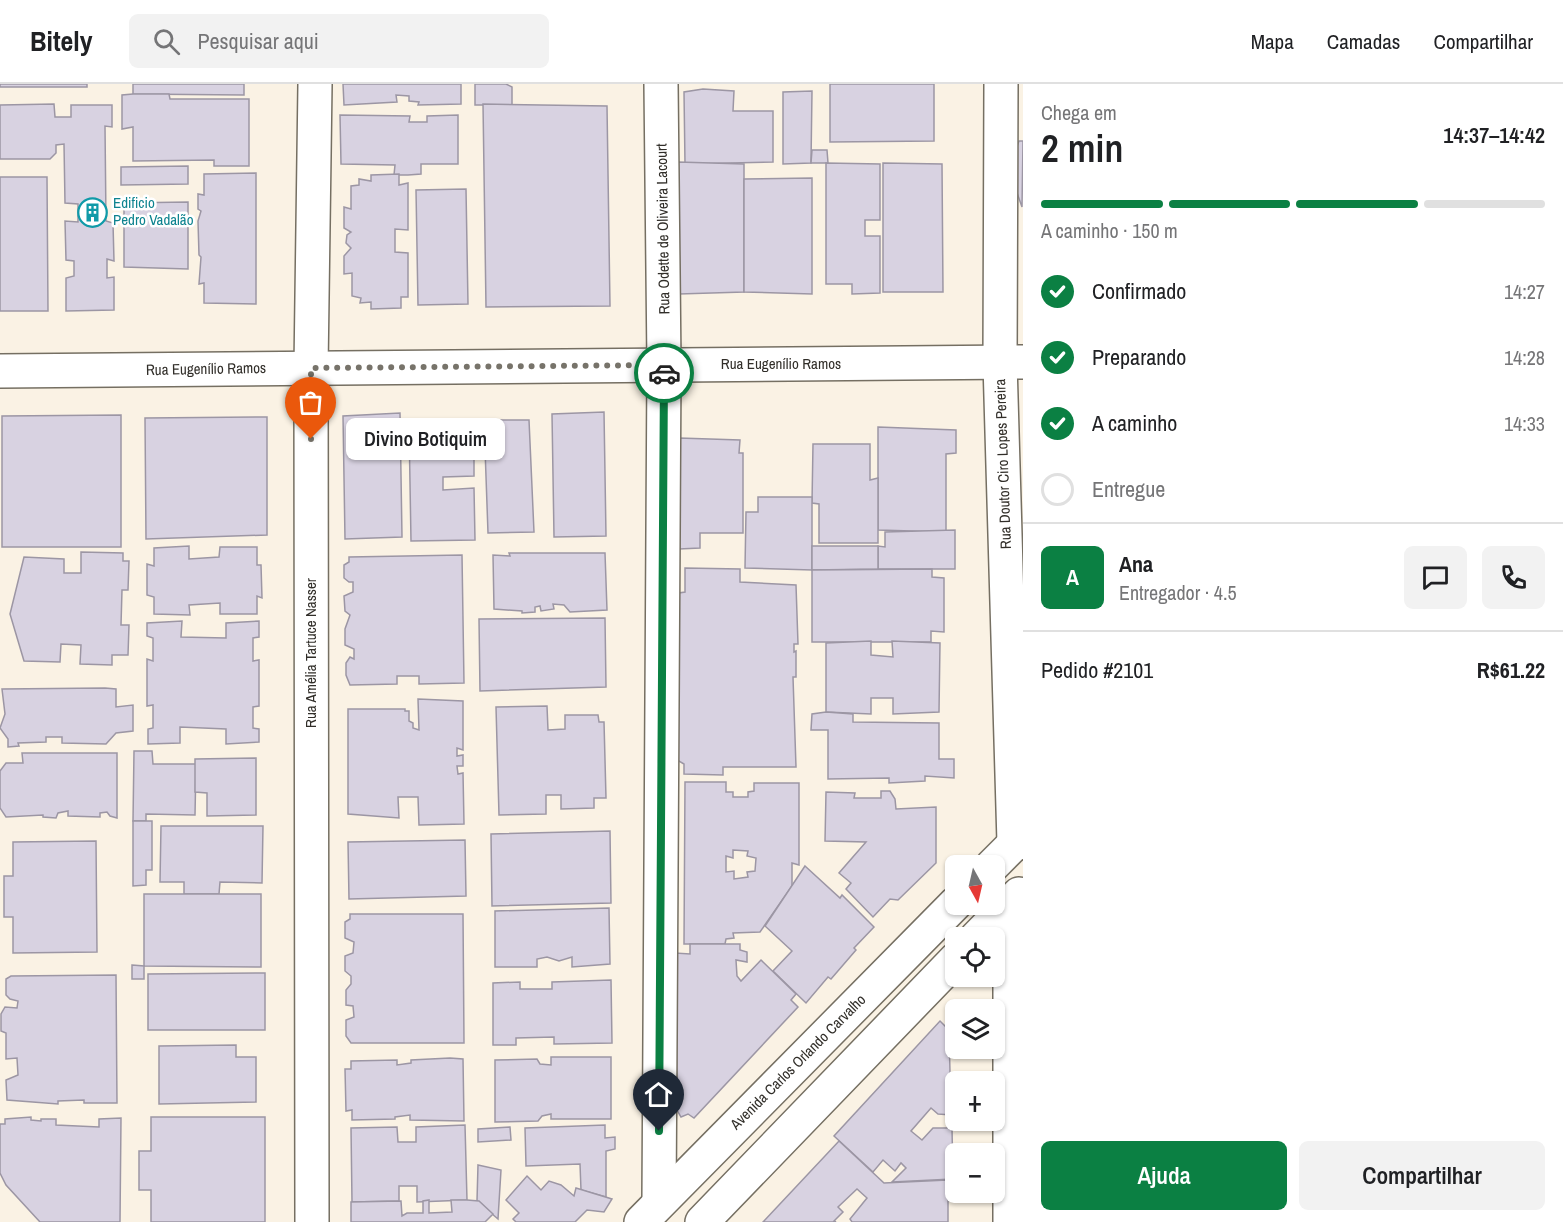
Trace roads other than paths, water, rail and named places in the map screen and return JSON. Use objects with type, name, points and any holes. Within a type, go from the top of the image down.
[{"type":"street","name":"Rua Amélia Tartuce Nasser","points":[[312,1222],[311,368],[315,84]]},
{"type":"street","name":"Rua Odette de Oliveira Lacourt","points":[[650,1213],[664,365],[661,84]]},
{"type":"street","name":"Rua Doutor Ciro Lopes Pereira","points":[[1001,84],[1012,362],[1010,848]]},
{"type":"street","name":"Rua Eugenílio Ramos","points":[[0,370],[1012,362]]},
{"type":"street","points":[[986,927],[1016,896]]},
{"type":"street","points":[[1010,1222],[1016,896]]},
{"type":"street","name":"Avenida Carlos Orlando Carvalho","points":[[650,1213],[945,914]]},
{"type":"street","points":[[702,1222],[945,970]]},
{"type":"place","name":"Edificio Pedro Vadalão","points":[[92,212]]},
{"type":"place","name":"Divino Botiquim","points":[[311,439]]}]
